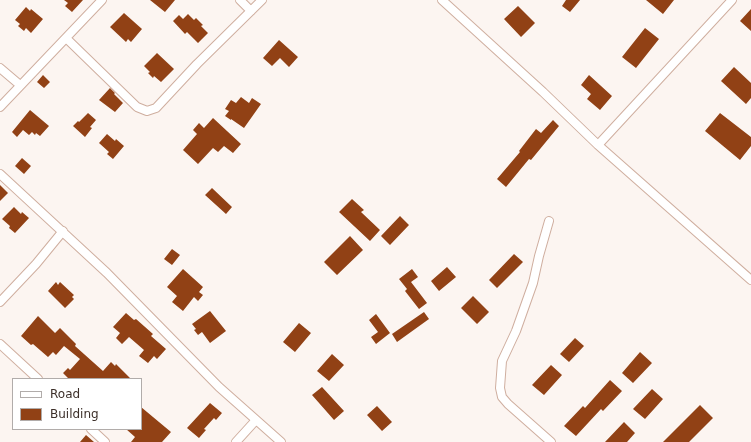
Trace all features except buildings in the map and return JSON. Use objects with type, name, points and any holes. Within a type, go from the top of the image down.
[{"type":"street","points":[[0,107],[102,0]]},
{"type":"street","points":[[240,0],[251,11]]},
{"type":"street","points":[[66,38],[137,107],[147,111],[156,108],[197,64],[262,0]]},
{"type":"street","points":[[442,0],[543,92],[598,145],[751,280]]},
{"type":"street","points":[[598,145],[732,0]]},
{"type":"street","points":[[0,68],[20,85]]},
{"type":"street","points":[[0,174],[107,273],[219,387],[281,442]]},
{"type":"street","points":[[549,221],[533,283],[516,331],[502,361],[500,388],[502,397],[508,404],[551,442]]},
{"type":"street","points":[[0,302],[36,264],[63,231]]},
{"type":"street","points":[[0,344],[37,378]]},
{"type":"street","points":[[236,442],[256,420]]},
{"type":"street","points":[[92,430],[105,442]]}]
